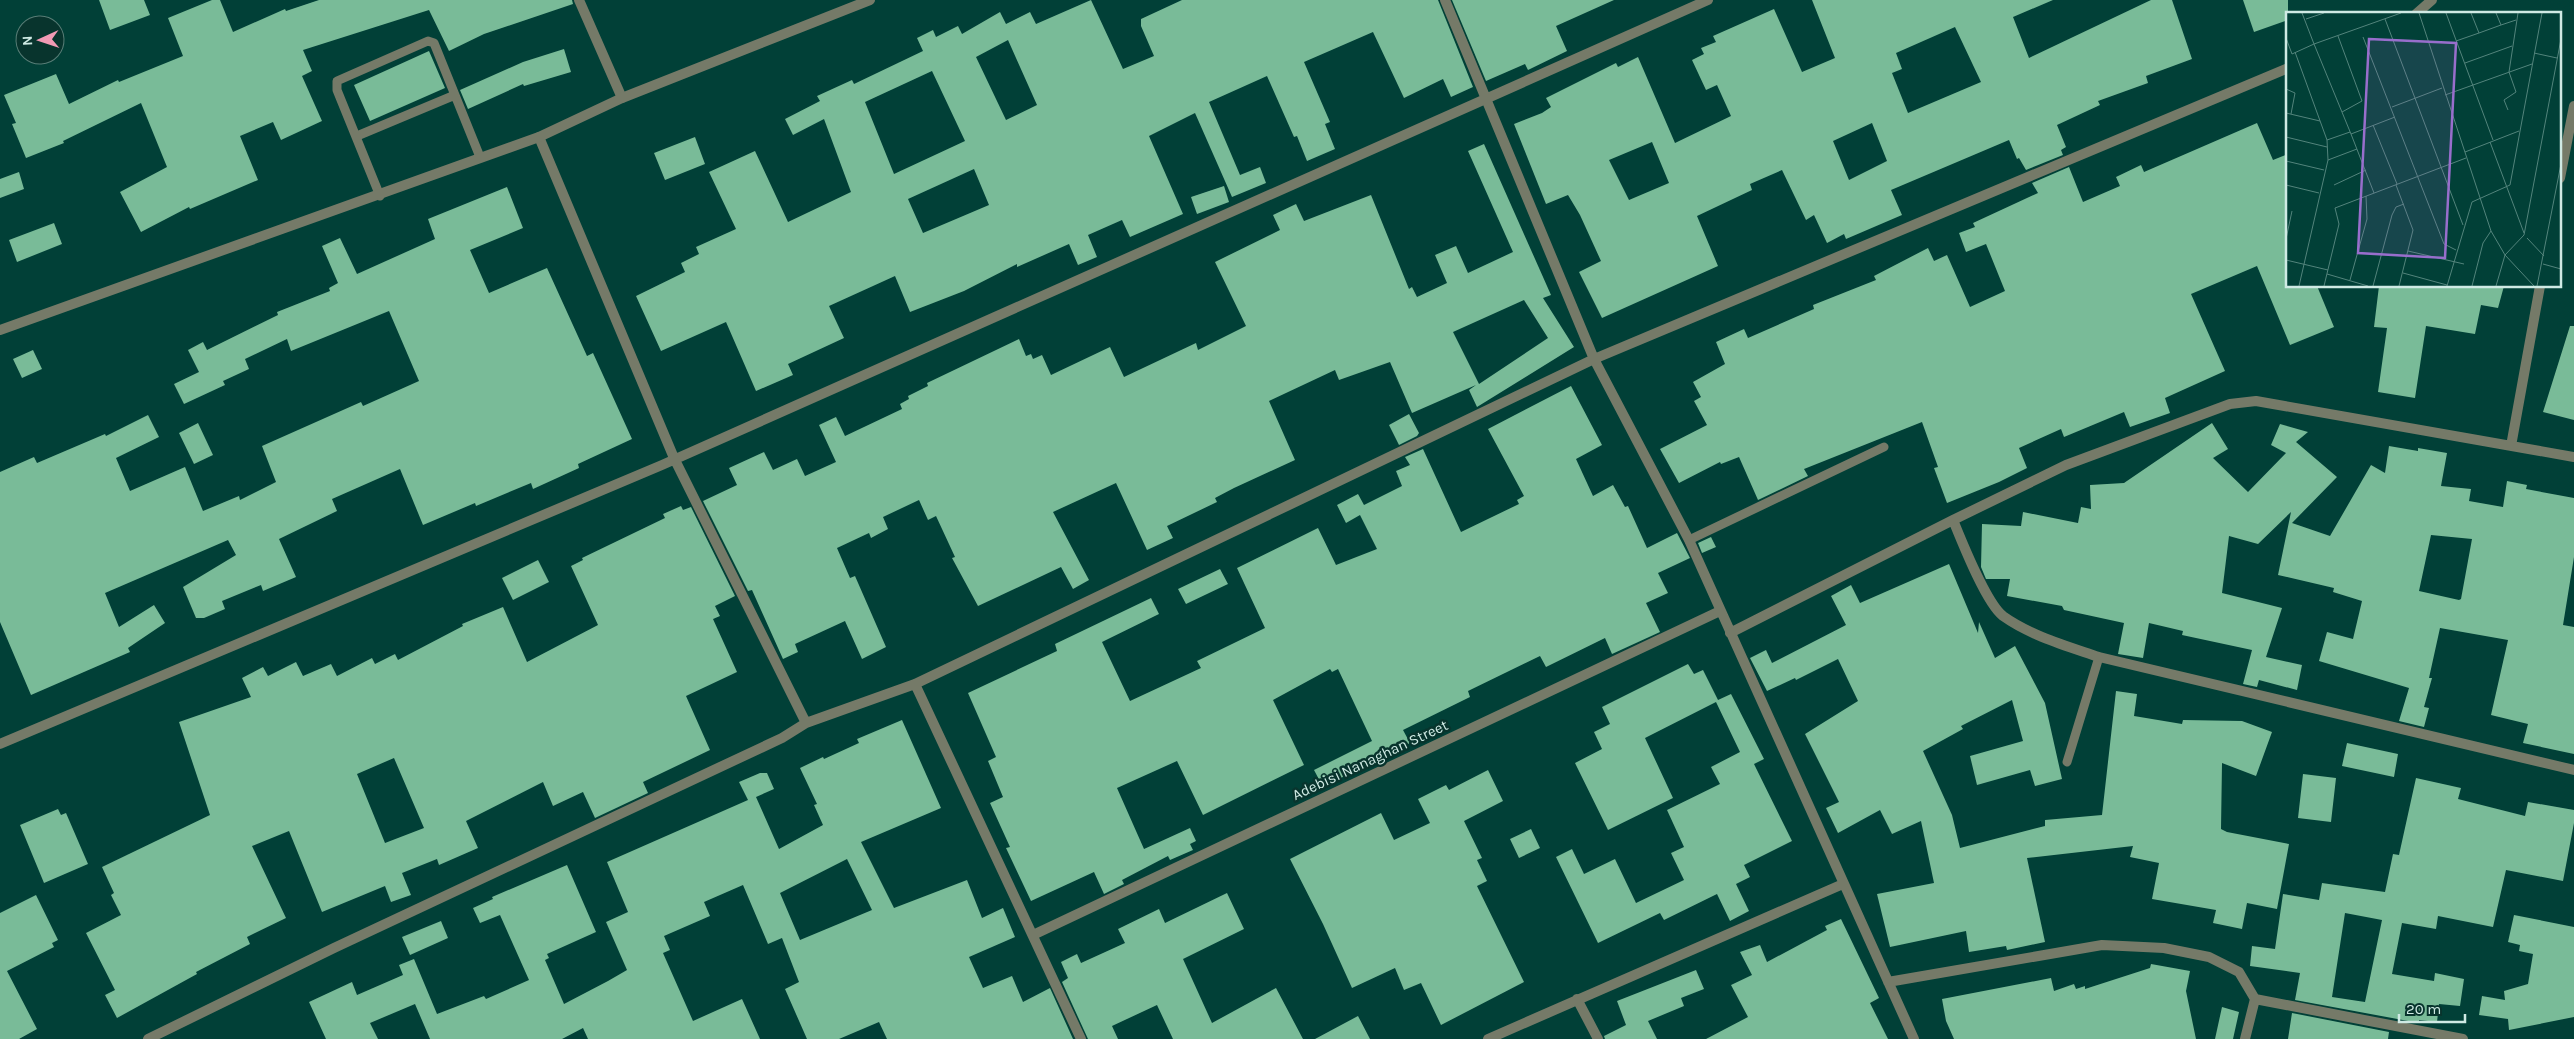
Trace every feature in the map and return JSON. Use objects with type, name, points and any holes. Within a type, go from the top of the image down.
[{"type":"street","points":[[579,0],[622,98]]},
{"type":"street","points":[[0,330],[380,196],[480,157],[539,138],[622,98],[870,0]]},
{"type":"street","points":[[1445,0],[1594,359],[1689,540],[1914,1039]]},
{"type":"street","points":[[0,744],[674,458],[1708,0]]},
{"type":"street","points":[[2418,12],[2432,0]]},
{"type":"street","points":[[148,1039],[334,948],[782,738],[806,724],[915,684],[1594,359],[2286,69]]},
{"type":"street","points":[[2562,168],[2574,106]]},
{"type":"street","points":[[539,138],[674,458],[806,724]]},
{"type":"street","points":[[2511,446],[2540,288]]},
{"type":"street","points":[[1730,633],[1953,520],[2066,466],[2230,404],[2256,401],[2574,457]]},
{"type":"street","points":[[1953,520],[1976,575],[2002,615],[2044,638],[2099,657],[2574,770]]},
{"type":"street","name":"Adebisi Nanaghan Street","points":[[1033,935],[1720,611]]},
{"type":"street","points":[[915,684],[1081,1039]]},
{"type":"street","points":[[1488,1039],[1843,884]]},
{"type":"street","points":[[1888,982],[2102,945],[2164,948],[2209,957],[2239,972],[2255,999],[2246,1039]]},
{"type":"street","points":[[1578,999],[1598,1039]]},
{"type":"street","points":[[2255,999],[2464,1039]]},
{"type":"lane","points":[[380,196],[337,90],[337,81],[428,41],[434,43],[480,157]]},
{"type":"lane","points":[[357,136],[455,95]]},
{"type":"lane","points":[[1689,540],[1884,446]]},
{"type":"lane","points":[[2067,762],[2099,657]]},
{"type":"building","points":[[99,0],[144,0],[150,15],[110,30]]},
{"type":"building","points":[[212,0],[220,0],[233,32],[285,9],[286,11],[319,0],[572,0],[573,4],[484,34],[449,51],[429,10],[303,50],[312,71],[302,76],[322,121],[281,140],[273,122],[240,136],[258,180],[190,209],[189,207],[141,232],[120,192],[167,167],[141,103],[63,141],[64,143],[26,158],[12,124],[16,123],[4,95],[56,74],[69,104],[118,80],[119,82],[183,56],[168,18]]},
{"type":"building","points":[[1091,0],[1123,69],[1154,56],[1141,26],[1141,19],[1182,0],[1438,0],[1473,87],[1451,97],[1443,79],[1404,98],[1373,32],[1304,62],[1330,122],[1325,124],[1335,149],[1307,161],[1297,136],[1294,137],[1267,76],[1209,102],[1240,175],[1260,167],[1266,183],[1232,197],[1195,113],[1149,136],[1183,214],[1130,237],[1122,220],[1088,235],[1097,257],[1078,265],[1069,244],[1017,267],[1017,264],[964,291],[910,312],[895,276],[829,306],[844,338],[788,364],[793,375],[756,391],[726,322],[661,351],[636,296],[685,272],[681,263],[699,254],[696,247],[736,229],[709,172],[755,151],[788,222],[851,192],[824,119],[793,135],[785,119],[820,101],[817,96],[852,80],[854,84],[923,51],[917,38],[933,30],[936,37],[958,26],[962,34],[1000,12],[1006,24],[1030,12],[1036,24]],"holes":[[[1008,40],[1037,105],[1006,120],[976,57]],[[932,71],[965,141],[894,174],[865,102]],[[974,169],[989,205],[923,233],[908,199]]]},
{"type":"building","points":[[1452,0],[1614,0],[1556,26],[1567,51],[1528,70],[1525,64],[1486,81]]},
{"type":"building","points":[[1812,0],[2053,0],[2013,17],[2029,58],[2151,0],[2172,0],[2192,59],[2146,76],[2148,83],[2098,101],[2100,105],[2057,125],[2066,147],[2061,150],[2063,155],[2026,170],[2019,158],[2017,159],[2009,140],[1891,190],[1902,215],[1846,239],[1844,234],[1827,243],[1814,215],[1806,220],[1782,170],[1750,184],[1752,190],[1697,216],[1718,266],[1602,318],[1579,272],[1601,261],[1580,215],[1568,195],[1546,204],[1514,124],[1542,113],[1551,107],[1546,98],[1616,63],[1618,67],[1638,57],[1675,143],[1731,116],[1717,85],[1706,90],[1692,60],[1704,54],[1701,48],[1716,42],[1713,36],[1774,9],[1802,72],[1835,58]],"holes":[[[1955,27],[1981,82],[1908,113],[1892,73],[1902,69],[1896,53]],[[1872,123],[1887,161],[1849,180],[1833,141]],[[1652,142],[1669,183],[1629,200],[1609,160]]]},
{"type":"building","points":[[2243,0],[2288,0],[2286,21],[2254,32]]},
{"type":"building","points":[[564,49],[571,72],[524,86],[523,84],[468,109],[460,90],[523,62]]},
{"type":"building","points":[[429,51],[445,88],[370,121],[354,85]]},
{"type":"building","points":[[2257,123],[2273,160],[2286,155],[2286,288],[2318,288],[2334,327],[2290,345],[2257,266],[2191,294],[2225,371],[2165,398],[2170,413],[2130,427],[2124,412],[2064,437],[2061,429],[2019,448],[2027,468],[1999,482],[1947,503],[1934,468],[1938,467],[1922,422],[1804,469],[1808,476],[1758,500],[1739,457],[1721,464],[1720,462],[1679,483],[1660,449],[1707,425],[1694,401],[1701,397],[1693,382],[1725,364],[1716,342],[1744,329],[1748,338],[1814,309],[1813,305],[1876,280],[1874,276],[1928,248],[1934,261],[1947,255],[1970,307],[2005,291],[1986,244],[1966,252],[1959,233],[1975,227],[1973,223],[2038,193],[2032,183],[2069,167],[2083,202],[2120,186],[2116,177],[2141,165],[2144,172]]},
{"type":"building","points":[[695,137],[705,164],[665,180],[654,153]]},
{"type":"building","points":[[1484,144],[1551,295],[1543,298],[1574,347],[1477,407],[1469,390],[1476,385],[1412,413],[1390,362],[1339,380],[1335,370],[1269,401],[1295,460],[1234,488],[1215,498],[1217,502],[1167,526],[1173,538],[1147,550],[1116,483],[1053,512],[1089,580],[1073,589],[1061,567],[978,606],[952,558],[955,557],[936,516],[928,520],[919,500],[883,517],[888,529],[871,538],[869,533],[837,548],[850,578],[855,576],[886,647],[862,659],[845,621],[795,644],[798,652],[783,659],[752,590],[748,591],[703,501],[737,485],[729,468],[764,452],[773,470],[797,459],[805,476],[836,462],[819,425],[836,417],[845,436],[902,409],[900,404],[909,399],[908,396],[928,386],[927,383],[1019,339],[1026,356],[1031,354],[1033,359],[1042,355],[1051,375],[1110,347],[1124,377],[1196,343],[1198,350],[1246,326],[1215,262],[1280,230],[1273,215],[1296,204],[1304,221],[1371,195],[1409,289],[1412,287],[1417,297],[1447,283],[1435,255],[1456,246],[1468,273],[1513,252],[1468,151]],"holes":[[[1524,300],[1548,338],[1479,384],[1453,332]]]},
{"type":"building","points":[[19,172],[24,189],[0,198],[0,179]]},
{"type":"building","points":[[1224,186],[1229,202],[1197,214],[1191,197]]},
{"type":"building","points":[[507,187],[523,228],[470,250],[489,293],[547,268],[587,356],[593,353],[632,439],[578,464],[579,468],[533,489],[531,483],[476,506],[475,503],[423,525],[400,469],[332,499],[337,511],[279,539],[296,577],[263,591],[261,585],[222,601],[225,609],[204,618],[196,618],[183,587],[236,555],[228,540],[105,593],[119,627],[154,605],[165,623],[128,648],[130,652],[31,695],[0,622],[0,472],[34,457],[37,463],[105,434],[106,436],[148,415],[159,437],[116,458],[130,491],[185,467],[203,511],[239,496],[240,500],[276,482],[262,446],[361,402],[363,406],[419,381],[389,311],[291,351],[287,339],[245,359],[249,369],[223,381],[225,385],[184,404],[174,384],[199,372],[188,350],[203,342],[207,350],[278,315],[277,312],[330,291],[329,288],[338,283],[322,246],[340,238],[357,274],[435,239],[428,219]]},
{"type":"building","points":[[54,223],[62,244],[17,262],[9,240]]},
{"type":"building","points":[[2379,288],[2503,288],[2498,308],[2481,305],[2475,334],[2426,326],[2415,398],[2378,392],[2387,328],[2374,327]]},
{"type":"building","points":[[2570,326],[2574,326],[2574,420],[2543,412]]},
{"type":"building","points":[[33,350],[42,369],[22,378],[13,359]]},
{"type":"building","points":[[1571,386],[1602,445],[1576,459],[1593,496],[1613,485],[1625,507],[1628,506],[1647,548],[1677,533],[1690,558],[1658,573],[1668,593],[1646,603],[1660,632],[1612,654],[1605,638],[1546,667],[1540,656],[1468,691],[1470,697],[1403,730],[1410,743],[1323,787],[1314,770],[1372,741],[1338,669],[1332,672],[1330,669],[1273,700],[1304,765],[1203,815],[1177,761],[1117,788],[1144,849],[1190,828],[1196,841],[1190,844],[1193,850],[1170,860],[1168,856],[1122,880],[1124,884],[1104,894],[1094,872],[1031,901],[1006,848],[1010,847],[990,803],[1003,797],[988,761],[996,757],[968,693],[1057,651],[1055,644],[1151,598],[1159,614],[1102,642],[1130,701],[1201,668],[1197,661],[1265,628],[1237,568],[1318,528],[1336,565],[1377,549],[1360,515],[1346,523],[1337,505],[1358,494],[1364,505],[1402,486],[1396,471],[1410,465],[1405,457],[1423,449],[1461,532],[1519,504],[1517,500],[1524,496],[1488,429]]},
{"type":"building","points":[[1409,414],[1419,433],[1417,436],[1399,445],[1389,425]]},
{"type":"building","points":[[198,423],[213,455],[194,464],[179,433]]},
{"type":"building","points":[[2212,423],[2228,449],[2213,458],[2248,492],[2286,453],[2271,445],[2280,424],[2308,432],[2296,442],[2337,477],[2292,523],[2330,536],[2371,465],[2385,473],[2389,446],[2447,453],[2441,486],[2471,489],[2469,501],[2503,507],[2507,481],[2527,485],[2526,489],[2574,498],[2574,557],[2563,625],[2574,627],[2574,754],[2523,743],[2528,724],[2491,715],[2508,640],[2440,628],[2429,678],[2432,678],[2424,707],[2429,708],[2424,727],[2399,721],[2409,688],[2319,661],[2327,632],[2353,639],[2362,601],[2333,592],[2334,588],[2278,575],[2291,512],[2258,544],[2229,536],[2222,593],[2282,608],[2266,657],[2302,665],[2297,690],[2259,680],[2257,687],[2243,684],[2252,650],[2182,635],[2183,631],[2149,623],[2143,658],[2118,654],[2124,623],[2064,610],[2062,606],[2007,596],[2010,579],[1986,579],[1981,567],[1982,524],[2021,526],[2023,512],[2078,523],[2081,507],[2091,509],[2090,485],[2124,483]],"holes":[[[2431,535],[2472,539],[2461,599],[2419,591]]]},
{"type":"building","points":[[681,506],[683,510],[691,507],[735,596],[715,606],[720,616],[713,619],[737,672],[686,696],[710,750],[643,782],[648,793],[595,818],[583,792],[553,806],[543,782],[466,821],[478,848],[439,865],[437,859],[402,873],[411,895],[391,902],[385,886],[322,912],[289,831],[252,846],[286,918],[247,937],[250,944],[196,972],[197,974],[117,1018],[105,995],[115,990],[86,933],[121,915],[111,895],[114,893],[102,867],[210,815],[179,722],[251,697],[242,678],[263,667],[268,676],[296,662],[303,676],[331,664],[337,676],[372,658],[375,664],[395,654],[398,660],[463,626],[462,624],[503,607],[527,662],[598,625],[571,566],[583,560],[582,558],[665,518],[663,514]],"holes":[[[394,758],[424,828],[385,843],[357,774]]]},
{"type":"building","points":[[1711,537],[1716,547],[1702,553],[1698,543]]},
{"type":"building","points":[[538,560],[549,582],[513,600],[502,578]]},
{"type":"building","points":[[1949,564],[1978,633],[1979,622],[1995,658],[2015,646],[2045,703],[2062,779],[2035,786],[2030,770],[1977,785],[1970,756],[2023,741],[2012,700],[1961,726],[1963,729],[1923,751],[1952,815],[1960,848],[2045,826],[2045,820],[2102,815],[2116,691],[2137,694],[2134,716],[2182,724],[2183,720],[2242,721],[2272,732],[2256,776],[2222,763],[2221,829],[2227,832],[2289,844],[2277,909],[2247,903],[2242,929],[2213,923],[2216,910],[2152,899],[2159,863],[2130,857],[2133,846],[2027,858],[2045,942],[2007,950],[2006,946],[1969,952],[1966,931],[1890,947],[1877,894],[1934,883],[1921,821],[1892,834],[1880,810],[1838,833],[1826,808],[1839,802],[1805,734],[1858,701],[1838,659],[1796,680],[1795,678],[1767,691],[1750,658],[1766,650],[1772,663],[1846,625],[1831,596],[1851,585],[1860,603]]},
{"type":"building","points":[[1220,569],[1228,584],[1186,604],[1178,589]]},
{"type":"building","points":[[1688,664],[1694,674],[1703,670],[1718,700],[1731,694],[1764,759],[1754,764],[1792,841],[1744,865],[1750,877],[1736,884],[1749,911],[1730,921],[1717,894],[1664,920],[1660,913],[1598,943],[1556,857],[1572,849],[1584,874],[1615,859],[1636,903],[1684,880],[1671,853],[1684,847],[1667,810],[1720,784],[1711,767],[1740,752],[1716,702],[1645,738],[1673,798],[1608,830],[1575,763],[1602,749],[1594,732],[1610,724],[1602,707]]},
{"type":"building","points":[[902,720],[941,808],[861,842],[894,908],[967,880],[982,918],[1003,908],[1015,937],[969,957],[983,988],[1012,976],[1023,1002],[1050,988],[1073,1039],[887,1039],[879,1022],[839,1039],[807,1039],[785,989],[799,982],[782,938],[768,944],[743,885],[704,902],[710,916],[664,936],[670,950],[663,953],[693,1021],[742,999],[760,1039],[588,1039],[583,1028],[562,1039],[430,1039],[415,1004],[370,1023],[378,1039],[326,1039],[309,1002],[352,982],[357,995],[403,975],[399,965],[414,959],[437,1014],[484,996],[486,999],[529,980],[500,915],[480,923],[473,908],[493,899],[492,897],[567,865],[596,932],[547,954],[549,958],[545,960],[564,1004],[608,981],[627,970],[606,922],[628,912],[607,862],[748,800],[739,782],[760,773],[767,773],[774,789],[756,797],[779,849],[823,825],[814,805],[817,804],[800,768],[859,743],[857,739]],"holes":[[[847,859],[872,910],[800,940],[780,893]]]},
{"type":"building","points":[[2347,743],[2398,754],[2394,777],[2342,766]]},
{"type":"building","points":[[1488,770],[1503,801],[1464,821],[1482,858],[1477,860],[1487,881],[1477,886],[1524,982],[1441,1025],[1421,983],[1404,990],[1395,968],[1352,988],[1323,924],[1290,859],[1381,813],[1394,840],[1430,823],[1418,799],[1446,785],[1449,790]]},
{"type":"building","points":[[2303,774],[2336,778],[2331,822],[2298,818]]},
{"type":"building","points":[[2416,778],[2461,788],[2458,799],[2525,816],[2528,802],[2574,810],[2574,823],[2563,881],[2506,870],[2493,927],[2438,916],[2436,929],[2402,923],[2392,974],[2434,981],[2435,973],[2464,979],[2460,1006],[2439,1004],[2437,1022],[2419,1020],[2419,1023],[2295,1000],[2300,973],[2250,966],[2252,946],[2275,949],[2283,894],[2319,900],[2322,883],[2385,892],[2393,854],[2399,855]],"holes":[[[2345,913],[2382,920],[2365,1002],[2332,997]]]},
{"type":"building","points":[[58,809],[61,815],[66,813],[88,864],[44,883],[20,825]]},
{"type":"building","points":[[1531,829],[1540,848],[1519,858],[1510,839]]},
{"type":"building","points":[[1227,893],[1244,929],[1183,959],[1212,1023],[1276,988],[1303,1039],[1173,1039],[1157,1005],[1112,1026],[1118,1039],[1088,1039],[1062,982],[1068,978],[1061,962],[1077,954],[1081,963],[1125,943],[1118,929],[1159,909],[1165,923]]},
{"type":"building","points":[[36,895],[58,940],[52,943],[54,947],[7,971],[37,1029],[19,1039],[0,1039],[0,913]]},
{"type":"building","points":[[2514,915],[2574,927],[2574,1017],[2509,1030],[2508,1019],[2479,1015],[2482,996],[2505,1000],[2504,991],[2528,984],[2533,954],[2519,951],[2520,945],[2508,942]]},
{"type":"building","points":[[1841,919],[1879,998],[1870,1003],[1888,1039],[1706,1039],[1748,1017],[1731,985],[1752,975],[1740,952],[1760,945],[1767,962],[1827,930],[1825,926]]},
{"type":"building","points":[[441,921],[448,938],[410,955],[402,937]]},
{"type":"building","points":[[2151,964],[2190,971],[2186,991],[2196,1039],[1954,1039],[1946,1021],[1942,999],[2051,978],[2054,991],[2074,984],[2076,989],[2085,986],[2085,989],[2150,968]]},
{"type":"building","points":[[1696,970],[1704,989],[1681,998],[1684,1006],[1648,1021],[1657,1039],[1605,1039],[1604,1036],[1626,1025],[1617,1001]]},
{"type":"building","points":[[2222,1007],[2239,1012],[2233,1039],[2215,1039]]},
{"type":"building","points":[[2292,1013],[2389,1032],[2388,1039],[2288,1039]]},
{"type":"building","points":[[1358,1016],[1370,1039],[1315,1039]]}]
